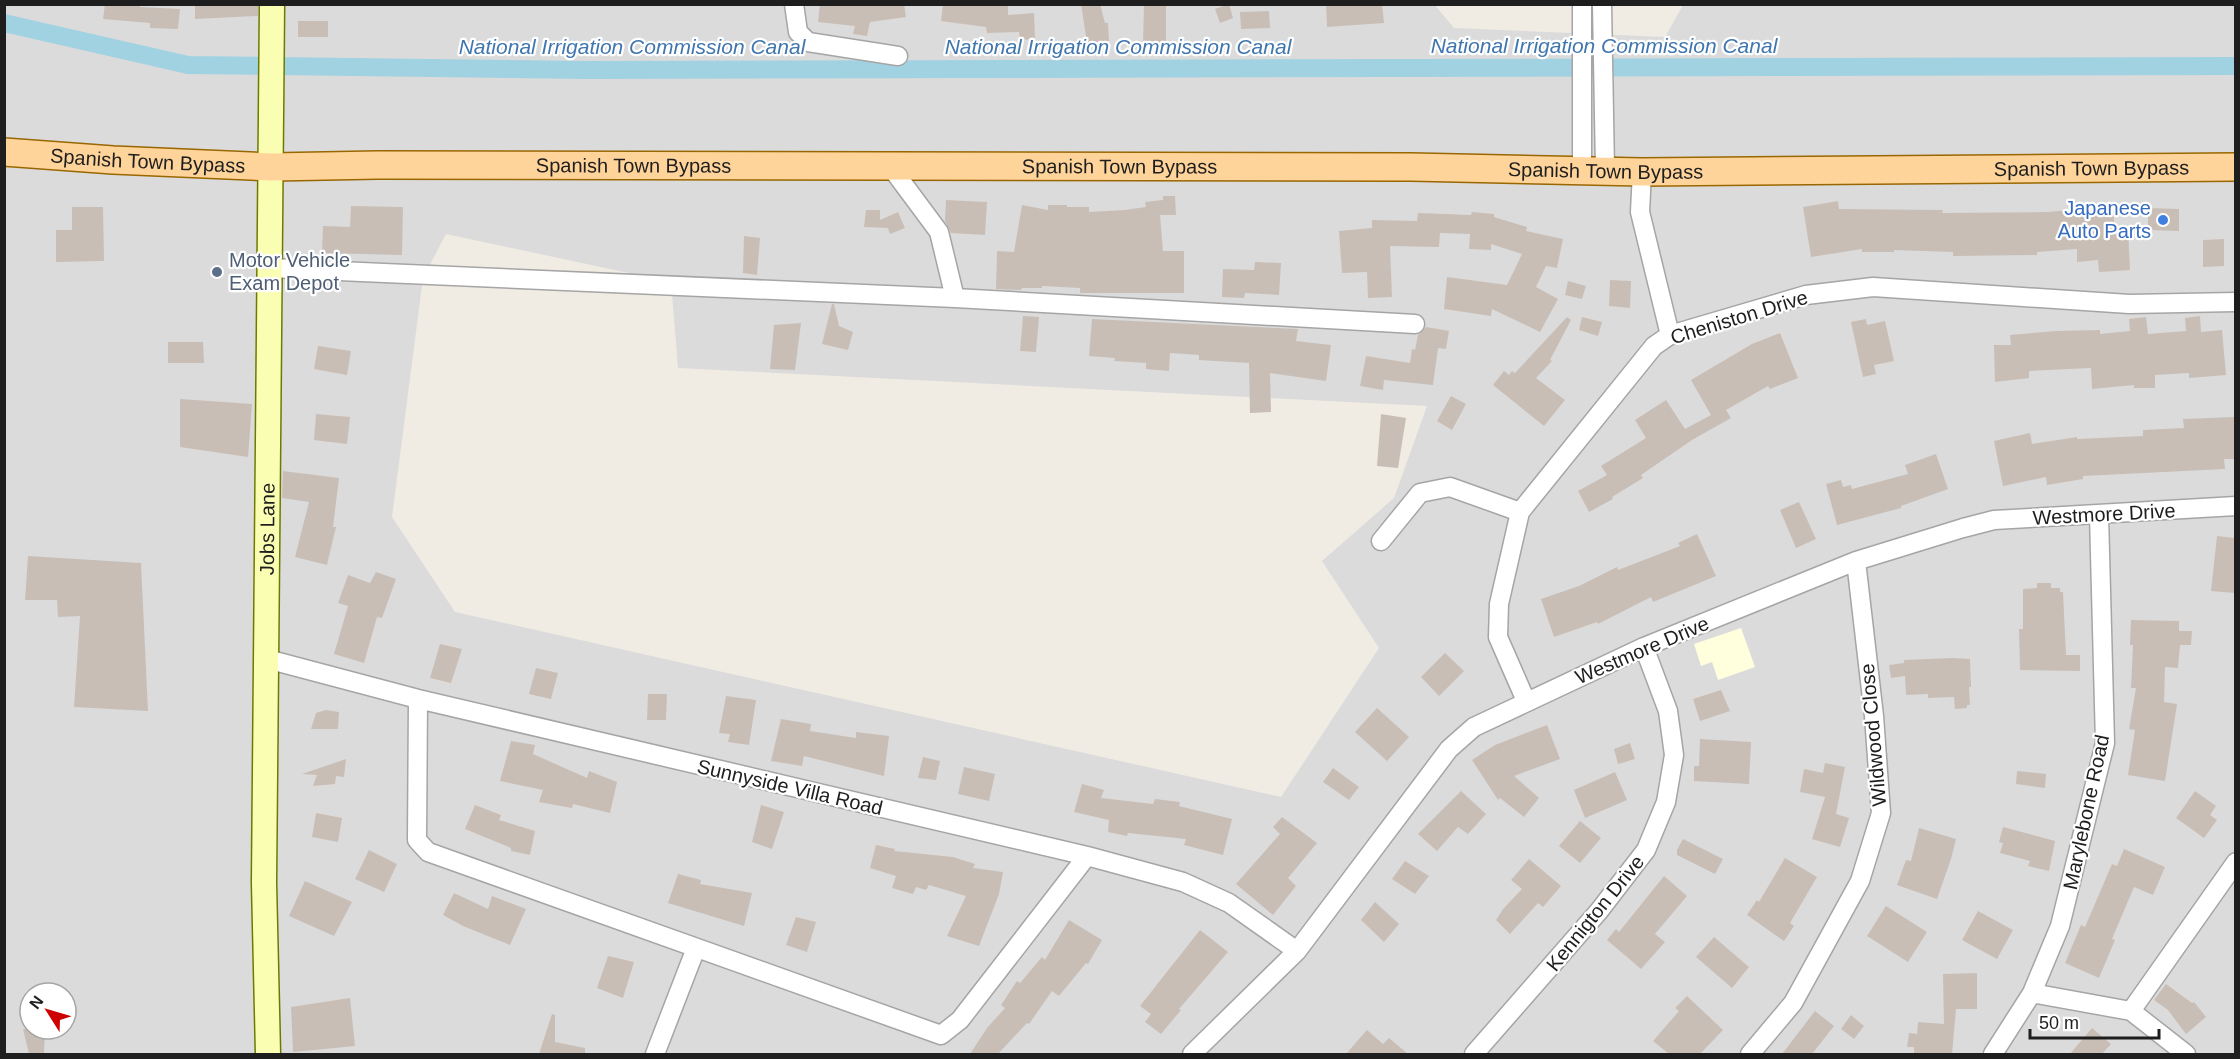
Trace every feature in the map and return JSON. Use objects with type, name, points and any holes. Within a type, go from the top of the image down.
[{"type":"main road","name":"Spanish Town Bypass","points":[[4,152],[113,160],[272,167],[378,165],[1411,167],[1642,172],[2235,167]]},
{"type":"street","name":"Jobs Lane","points":[[268,1054],[264,883],[273,4]]},
{"type":"street","points":[[794,4],[798,32],[808,42],[898,56]]},
{"type":"street","points":[[1582,4],[1582,92],[1594,170]]},
{"type":"street","points":[[1594,170],[1604,93],[1602,4]]},
{"type":"street","points":[[890,166],[939,232],[955,298]]},
{"type":"street","points":[[1642,172],[1640,212],[1670,335]]},
{"type":"street","points":[[270,268],[955,298],[1415,324]]},
{"type":"street","name":"Cheniston Drive","points":[[1526,701],[1498,638],[1499,604],[1520,512],[1654,346],[1670,335],[1806,295],[1873,287],[2129,304],[2235,302]]},
{"type":"street","points":[[1381,541],[1420,493],[1450,487],[1520,512]]},
{"type":"street","name":"Westmore Drive","points":[[1192,1054],[1297,951],[1449,749],[1474,728],[1526,701],[1644,647],[1856,561],[1963,528],[1994,520],[2235,506]]},
{"type":"street","name":"Marylebone Road","points":[[1993,1054],[2032,993],[2060,926],[2105,743],[2099,515]]},
{"type":"street","name":"Wildwood Close","points":[[1750,1054],[1793,1003],[1860,881],[1881,813],[1874,716],[1856,561]]},
{"type":"street","name":"Kennigton Drive","points":[[1484,1051],[1599,911],[1646,850],[1654,831],[1665,802],[1674,756],[1668,711],[1644,647]]},
{"type":"street","name":"Sunnyside Villa Road","points":[[267,660],[418,699],[1087,856],[1183,882],[1229,903],[1297,951]]},
{"type":"street","points":[[418,699],[417,840],[428,852],[941,1035],[960,1020],[1087,856]]},
{"type":"street","points":[[2131,1011],[2235,862]]},
{"type":"street","points":[[655,1054],[696,948]]},
{"type":"street","points":[[2032,993],[2131,1011],[2186,1054]]},
{"type":"shaded area","points":[[1434,4],[1454,28],[1665,37],[1683,5],[2235,5],[2235,1054],[5,1054],[5,5]],"holes":[[[446,234],[671,282],[678,368],[1427,406],[1394,498],[1322,561],[1379,648],[1281,797],[455,612],[392,517],[423,278]]]},
{"type":"shaded area","points":[[1741,628],[1755,667],[1718,680],[1712,662],[1701,666],[1694,644]]},
{"type":"building","points":[[105,4],[140,4],[140,7],[180,9],[178,29],[150,28],[150,23],[103,19]]},
{"type":"building","points":[[195,4],[258,4],[258,16],[195,19]]},
{"type":"building","points":[[820,4],[904,4],[906,17],[870,22],[867,36],[853,34],[855,26],[818,22]]},
{"type":"building","points":[[943,4],[1008,4],[1008,15],[1034,13],[1035,39],[1020,40],[1019,32],[987,33],[986,27],[941,21]]},
{"type":"building","points":[[1081,4],[1100,4],[1105,23],[1108,23],[1109,41],[1087,43]]},
{"type":"building","points":[[1144,4],[1166,4],[1166,45],[1143,45]]},
{"type":"building","points":[[1229,4],[1233,18],[1220,23],[1215,9]]},
{"type":"building","points":[[1326,4],[1382,4],[1384,23],[1327,27]]},
{"type":"building","points":[[1269,11],[1270,28],[1241,29],[1240,12]]},
{"type":"building","points":[[298,21],[328,21],[328,37],[298,37]]},
{"type":"building","points":[[1163,196],[1175,196],[1176,215],[1160,215],[1163,251],[1184,251],[1184,293],[1080,293],[1080,288],[1042,286],[1042,288],[1022,288],[1021,290],[996,289],[997,251],[1014,252],[1022,205],[1048,210],[1048,205],[1089,207],[1089,212],[1125,210],[1146,207],[1145,202],[1163,200]]},
{"type":"building","points":[[946,200],[987,202],[985,235],[951,233],[945,221]]},
{"type":"building","points":[[1838,201],[1839,209],[1943,210],[1942,213],[2048,212],[2080,209],[2081,213],[2114,212],[2114,229],[2128,228],[2130,270],[2099,272],[2098,260],[2077,262],[2077,249],[2037,252],[2037,255],[1953,256],[1953,252],[1894,250],[1894,252],[1862,252],[1862,249],[1811,257],[1803,207]]},
{"type":"building","points":[[351,206],[403,207],[402,255],[322,253],[323,226],[350,227]]},
{"type":"building","points":[[72,207],[103,207],[104,261],[56,262],[56,230],[72,230]]},
{"type":"building","name":"Japanese Auto Parts","points":[[2148,208],[2179,209],[2179,231],[2148,230]]},
{"type":"building","points":[[866,210],[880,210],[880,220],[898,212],[905,228],[890,234],[888,228],[864,227]]},
{"type":"building","points":[[1472,212],[1494,214],[1494,217],[1527,227],[1526,231],[1563,239],[1557,268],[1546,266],[1536,287],[1558,299],[1540,332],[1492,309],[1491,316],[1444,309],[1447,277],[1507,285],[1522,254],[1491,244],[1491,250],[1469,249],[1470,234],[1440,233],[1439,247],[1390,246],[1392,297],[1368,298],[1367,272],[1342,273],[1339,231],[1372,228],[1372,220],[1417,221],[1418,213],[1471,215]]},
{"type":"building","points":[[744,236],[760,238],[757,275],[743,273]]},
{"type":"building","points":[[2224,239],[2224,266],[2203,267],[2203,240]]},
{"type":"building","points":[[1255,262],[1281,263],[1279,295],[1245,293],[1244,298],[1222,297],[1223,269],[1254,270]]},
{"type":"building","points":[[1610,280],[1631,281],[1630,308],[1609,306]]},
{"type":"building","points":[[1568,281],[1586,286],[1582,299],[1565,295]]},
{"type":"building","points":[[832,304],[834,304],[839,326],[853,332],[848,350],[822,344]]},
{"type":"building","points":[[1023,316],[1039,317],[1036,352],[1020,351]]},
{"type":"building","points":[[2200,316],[2201,332],[2222,330],[2226,375],[2189,378],[2189,373],[2155,375],[2155,388],[2134,388],[2134,385],[2092,389],[2091,368],[2029,371],[2029,378],[1995,382],[1994,345],[2011,345],[2010,335],[2056,331],[2100,330],[2100,334],[2130,331],[2129,319],[2146,317],[2148,334],[2186,331],[2185,318]]},
{"type":"building","points":[[1567,317],[1571,320],[1550,360],[1552,361],[1536,378],[1565,400],[1544,426],[1493,385],[1504,371],[1509,375],[1512,371],[1515,373]]},
{"type":"building","points":[[1582,317],[1602,322],[1598,336],[1579,330]]},
{"type":"building","points":[[1092,319],[1298,329],[1296,341],[1331,345],[1326,381],[1270,373],[1271,412],[1250,413],[1249,363],[1199,360],[1199,355],[1170,353],[1169,371],[1146,369],[1146,363],[1114,361],[1115,358],[1089,356]]},
{"type":"building","points":[[1866,319],[1867,325],[1885,321],[1894,361],[1874,365],[1876,374],[1863,377],[1851,322]]},
{"type":"building","points":[[801,323],[795,370],[770,369],[774,325]]},
{"type":"building","points":[[1426,327],[1449,331],[1446,349],[1438,348],[1433,385],[1384,380],[1383,390],[1360,386],[1366,356],[1410,363],[1412,349],[1415,350],[1418,335]]},
{"type":"building","points":[[1780,333],[1798,378],[1770,389],[1768,386],[1726,410],[1731,418],[1692,440],[1641,475],[1643,478],[1612,497],[1613,499],[1589,512],[1578,491],[1607,475],[1601,466],[1646,438],[1635,420],[1666,400],[1685,429],[1711,415],[1691,380],[1752,344]]},
{"type":"building","points":[[168,342],[203,342],[204,363],[168,363]]},
{"type":"building","points":[[318,346],[351,351],[347,375],[314,369]]},
{"type":"building","points":[[1451,396],[1466,404],[1452,430],[1437,421]]},
{"type":"building","points":[[180,399],[252,404],[248,457],[180,447]]},
{"type":"building","points":[[316,414],[350,417],[347,444],[314,440]]},
{"type":"building","points":[[1381,414],[1406,418],[1398,468],[1377,466]]},
{"type":"building","points":[[2234,417],[2235,459],[2224,459],[2225,469],[2083,476],[2083,479],[2047,485],[2046,477],[2003,486],[1994,441],[2030,433],[2032,444],[2077,437],[2077,439],[2143,436],[2143,430],[2184,428],[2183,419]]},
{"type":"building","points":[[1936,454],[1948,489],[1901,506],[1901,508],[1837,525],[1826,484],[1841,480],[1843,487],[1851,485],[1852,489],[1908,474],[1905,465]]},
{"type":"building","points":[[283,471],[339,478],[333,527],[336,527],[327,565],[295,557],[309,502],[282,498]]},
{"type":"building","points":[[1799,502],[1816,539],[1796,548],[1780,510]]},
{"type":"building","points":[[1697,534],[1716,576],[1653,602],[1651,597],[1598,624],[1597,622],[1554,637],[1541,599],[1579,586],[1617,567],[1618,570],[1680,546],[1678,543]]},
{"type":"building","points":[[2217,536],[2235,538],[2235,593],[2211,591]]},
{"type":"building","points":[[28,556],[141,563],[148,711],[74,707],[80,616],[58,617],[57,600],[25,600]]},
{"type":"building","points":[[376,572],[396,579],[382,618],[377,617],[364,663],[334,654],[348,606],[338,603],[348,575],[370,583]]},
{"type":"building","points":[[2037,583],[2051,583],[2051,588],[2060,588],[2060,592],[2063,592],[2066,655],[2080,655],[2080,671],[2020,670],[2019,629],[2023,629],[2023,589],[2037,588]]},
{"type":"building","points":[[2131,620],[2179,621],[2179,631],[2192,631],[2191,645],[2180,645],[2178,668],[2165,667],[2164,702],[2177,704],[2165,781],[2128,775],[2135,730],[2129,729],[2136,688],[2131,688],[2133,645],[2130,645]]},
{"type":"building","points":[[440,644],[462,649],[451,683],[430,678]]},
{"type":"building","points":[[1445,653],[1464,671],[1439,696],[1421,677]]},
{"type":"building","points":[[1970,659],[1970,705],[1967,705],[1967,708],[1955,709],[1954,697],[1928,698],[1928,694],[1906,695],[1905,676],[1891,678],[1889,665],[1904,663],[1904,660]]},
{"type":"building","points":[[536,668],[558,673],[551,699],[529,694]]},
{"type":"building","points":[[1721,690],[1730,711],[1700,721],[1693,699]]},
{"type":"building","points":[[648,694],[667,694],[666,720],[647,720]]},
{"type":"building","points":[[726,696],[756,700],[749,745],[728,742],[730,734],[719,733]]},
{"type":"building","points":[[1377,708],[1409,737],[1387,761],[1355,732]]},
{"type":"building","points":[[326,710],[339,712],[338,729],[311,729],[316,713]]},
{"type":"building","points":[[781,719],[811,724],[810,731],[856,738],[856,732],[889,736],[884,776],[804,756],[802,766],[771,761]]},
{"type":"building","points":[[1547,725],[1560,759],[1514,776],[1539,798],[1524,817],[1500,798],[1498,800],[1472,760],[1495,745]]},
{"type":"building","points":[[1700,739],[1751,742],[1749,784],[1694,781],[1694,766],[1699,766]]},
{"type":"building","points":[[511,741],[535,745],[533,754],[587,778],[589,771],[617,782],[610,813],[573,804],[572,808],[539,802],[543,790],[500,781]]},
{"type":"building","points":[[1630,743],[1635,759],[1618,764],[1614,749]]},
{"type":"building","points":[[923,757],[940,761],[936,780],[918,778]]},
{"type":"building","points":[[346,759],[344,777],[336,776],[335,784],[313,786],[317,775],[302,774]]},
{"type":"building","points":[[1825,763],[1845,767],[1836,814],[1849,818],[1840,847],[1812,839],[1825,797],[1800,792],[1804,769],[1823,773]]},
{"type":"building","points":[[964,767],[995,774],[989,801],[958,794]]},
{"type":"building","points":[[1333,768],[1359,787],[1349,800],[1323,782]]},
{"type":"building","points":[[2017,771],[2046,774],[2045,788],[2016,784]]},
{"type":"building","points":[[1615,772],[1627,800],[1585,818],[1574,790]]},
{"type":"building","points":[[1082,784],[1104,790],[1101,798],[1153,804],[1155,799],[1180,802],[1179,806],[1232,819],[1223,855],[1184,845],[1186,839],[1128,833],[1127,836],[1108,832],[1109,820],[1074,812]]},
{"type":"building","points":[[1461,791],[1486,814],[1468,834],[1458,827],[1437,851],[1418,834]]},
{"type":"building","points":[[2195,791],[2216,806],[2210,815],[2217,820],[2204,838],[2176,818]]},
{"type":"building","points":[[475,805],[501,815],[499,820],[535,831],[530,855],[511,851],[511,848],[465,829]]},
{"type":"building","points":[[761,805],[784,812],[772,849],[752,842]]},
{"type":"building","points":[[316,813],[342,818],[338,842],[312,837]]},
{"type":"building","points":[[1282,817],[1317,843],[1288,878],[1296,886],[1273,915],[1236,884],[1280,834],[1273,827]]},
{"type":"building","points":[[1580,821],[1601,838],[1580,863],[1559,846]]},
{"type":"building","points":[[2003,827],[2055,841],[2049,871],[2028,866],[2030,861],[2000,853],[2003,843],[1999,842]]},
{"type":"building","points":[[1919,828],[1956,839],[1937,899],[1897,885],[1906,860],[1911,861]]},
{"type":"building","points":[[1683,839],[1723,859],[1715,874],[1677,855]]},
{"type":"building","points":[[876,845],[895,849],[894,851],[953,857],[975,864],[973,868],[1003,872],[999,894],[979,946],[947,936],[966,896],[929,885],[926,890],[916,887],[913,894],[892,888],[896,876],[870,868]]},
{"type":"building","points":[[2124,849],[2165,867],[2153,895],[2134,887],[2112,939],[2115,940],[2099,978],[2065,963],[2081,925],[2085,927],[2112,864],[2117,866]]},
{"type":"building","points":[[369,850],[397,864],[384,892],[355,879]]},
{"type":"building","points":[[1785,858],[1817,877],[1790,923],[1794,926],[1784,941],[1747,915],[1757,900],[1759,902]]},
{"type":"building","points":[[1529,859],[1561,886],[1543,907],[1538,903],[1510,934],[1496,920],[1522,889],[1511,880]]},
{"type":"building","points":[[1405,861],[1429,876],[1415,894],[1392,879]]},
{"type":"building","points":[[678,874],[701,880],[700,884],[752,893],[744,926],[668,903]]},
{"type":"building","points":[[1664,876],[1687,896],[1655,934],[1665,942],[1641,969],[1607,940],[1616,929],[1619,932]]},
{"type":"building","points":[[305,881],[352,902],[334,936],[289,916]]},
{"type":"building","points":[[454,893],[488,909],[492,896],[526,909],[510,945],[463,926],[443,915]]},
{"type":"building","points":[[1375,902],[1399,924],[1384,942],[1361,920]]},
{"type":"building","points":[[1886,906],[1927,932],[1908,962],[1867,936]]},
{"type":"building","points":[[1978,911],[2013,930],[1997,959],[1962,940]]},
{"type":"building","points":[[796,917],[816,922],[807,952],[786,945]]},
{"type":"building","points":[[1069,920],[1102,940],[1088,964],[1086,963],[1059,996],[1052,991],[1029,1024],[1027,1023],[998,1054],[970,1054],[987,1028],[1005,1008],[1001,1005],[1017,981],[1020,983],[1042,957],[1045,960]]},
{"type":"building","points":[[1200,930],[1228,952],[1179,1009],[1181,1010],[1161,1034],[1145,1022],[1151,1014],[1140,1006]]},
{"type":"building","points":[[1714,937],[1749,967],[1732,988],[1696,957]]},
{"type":"building","points":[[608,956],[634,962],[623,998],[597,988]]},
{"type":"building","points":[[1977,973],[1977,1009],[1956,1009],[1952,1054],[1914,1053],[1914,1047],[1907,1047],[1909,1033],[1917,1034],[1918,1022],[1944,1024],[1943,974]]},
{"type":"building","points":[[2166,984],[2192,1003],[2194,1002],[2206,1017],[2186,1034],[2168,1010],[2154,1000]]},
{"type":"building","points":[[1687,996],[1723,1030],[1700,1054],[1669,1054],[1653,1041],[1679,1011],[1675,1008]]},
{"type":"building","points":[[350,998],[355,1046],[293,1052],[291,1007]]},
{"type":"building","points":[[1815,1011],[1834,1026],[1812,1054],[1782,1054]]},
{"type":"building","points":[[552,1014],[555,1015],[555,1042],[585,1048],[585,1054],[539,1054]]},
{"type":"building","points":[[1851,1015],[1864,1026],[1854,1039],[1841,1029]]},
{"type":"building","points":[[2092,1028],[2111,1044],[2102,1054],[2070,1054]]},
{"type":"building","points":[[1367,1030],[1383,1044],[1389,1038],[1408,1054],[1346,1054]]},
{"type":"building","points":[[26,1041],[45,1041],[44,1054],[29,1054]]},
{"type":"waterway","name":"National Irrigation Commission Canal","points":[[4,23],[188,65],[587,70],[2236,66]]},
{"type":"place","name":"Japanese Auto Parts","points":[[2163,220]]},
{"type":"place","name":"Motor Vehicle Exam Depot","points":[[217,272]]}]
